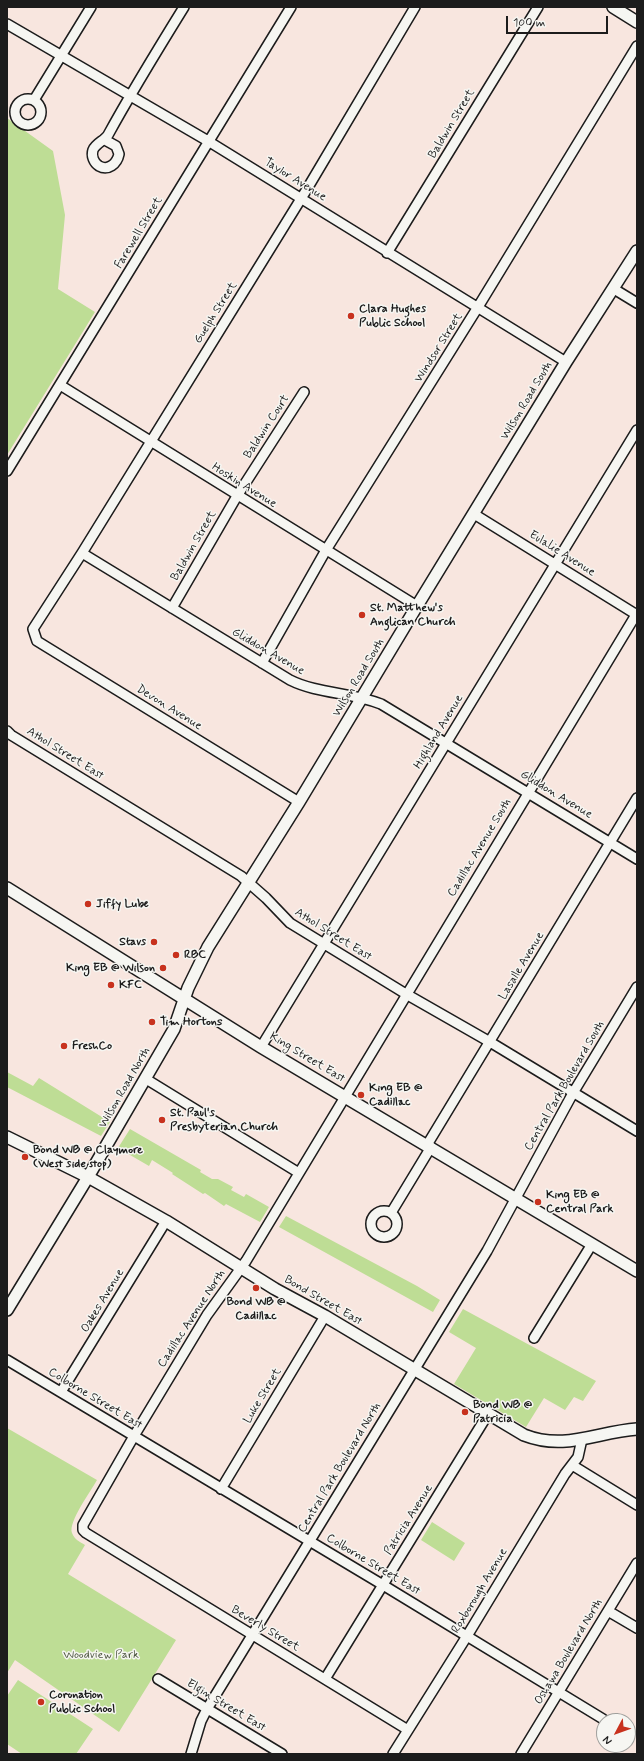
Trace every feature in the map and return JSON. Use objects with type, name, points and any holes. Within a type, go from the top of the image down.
[{"type":"main road","points":[[613,7],[637,22]]},
{"type":"main road","name":"Wilson Road South","points":[[184,999],[203,955],[299,802],[566,362],[637,251]]},
{"type":"main road","name":"King Street East","points":[[7,888],[261,1047],[346,1096],[637,1271]]},
{"type":"main road","name":"Wilson Road North","points":[[7,1310],[88,1178],[146,1079],[174,1029],[184,999]]},
{"type":"main road","name":"Bond Street East","points":[[7,1137],[88,1178],[166,1222],[240,1268],[325,1316],[488,1414],[535,1439],[555,1442],[582,1439],[637,1429]]},
{"type":"street","points":[[34,100],[91,7]]},
{"type":"street","points":[[105,140],[130,94],[184,7]]},
{"type":"street","name":"Farewell Street","points":[[7,471],[291,7]]},
{"type":"street","name":"Guelph Street","points":[[33,629],[82,553],[301,198],[416,7]]},
{"type":"street","name":"Baldwin Street","points":[[387,253],[538,7]]},
{"type":"street","name":"Taylor Avenue","points":[[7,24],[130,94],[208,141],[387,253],[478,307],[566,362]]},
{"type":"street","name":"Windsor Street","points":[[262,663],[326,550],[478,307],[637,46]]},
{"type":"street","points":[[614,289],[637,303]]},
{"type":"street","name":"Hoskin Avenue","points":[[60,385],[237,496],[417,606]]},
{"type":"street","name":"Baldwin Court","points":[[237,496],[304,392]]},
{"type":"street","name":"Highland Avenue","points":[[261,1047],[637,430]]},
{"type":"street","name":"Baldwin Street","points":[[172,608],[237,496]]},
{"type":"street","name":"Eulalie Avenue","points":[[474,514],[637,614]]},
{"type":"street","name":"Gliddon Avenue","points":[[82,553],[262,663],[301,685],[362,698],[381,704],[637,859]]},
{"type":"street","name":"Cadillac Avenue South","points":[[346,1096],[406,994],[637,614]]},
{"type":"street","name":"Devon Avenue","points":[[33,629],[37,641],[299,802]]},
{"type":"street","name":"Athol Street East","points":[[7,731],[11,735],[240,876],[266,898],[284,918],[406,994],[490,1042],[573,1094],[637,1131]]},
{"type":"street","name":"Lasalle Avenue","points":[[391,1213],[490,1042],[637,798]]},
{"type":"street","name":"Central Park Boulevard South","points":[[516,1198],[573,1094],[637,987]]},
{"type":"street","points":[[146,1079],[300,1173]]},
{"type":"street","name":"Cadillac Avenue North","points":[[110,1548],[86,1533],[83,1530],[83,1525],[134,1436],[207,1316],[240,1268],[300,1173],[346,1096]]},
{"type":"street","name":"Central Park Boulevard North","points":[[191,1754],[201,1720],[207,1709],[487,1251],[516,1198]]},
{"type":"street","name":"Oakes Avenue","points":[[61,1392],[166,1222]]},
{"type":"street","points":[[534,1338],[592,1244]]},
{"type":"street","name":"Luke Street","points":[[221,1489],[325,1316]]},
{"type":"street","name":"Colborne Street East","points":[[7,1360],[221,1489],[383,1584],[596,1715]]},
{"type":"street","name":"Patricia Avenue","points":[[325,1679],[488,1414]]},
{"type":"street","name":"Roxborough Avenue","points":[[394,1754],[565,1474],[578,1457],[582,1439]]},
{"type":"street","points":[[572,1465],[637,1505]]},
{"type":"street","name":"Beverly Street","points":[[110,1548],[408,1730]]},
{"type":"street","name":"Oshawa Boulevard North","points":[[521,1754],[637,1563]]},
{"type":"street","points":[[608,1611],[637,1628]]},
{"type":"street","name":"Elgin Street East","points":[[158,1679],[282,1754]]},
{"type":"green space","points":[[7,118],[53,151],[65,215],[58,289],[95,312],[7,455]]},
{"type":"green space","points":[[7,1072],[33,1086],[39,1078],[110,1122],[101,1136],[7,1087]]},
{"type":"green space","points":[[130,1129],[201,1170],[200,1172],[212,1179],[218,1179],[233,1187],[231,1190],[244,1197],[246,1194],[269,1207],[260,1222],[226,1204],[224,1206],[205,1193],[203,1194],[152,1160],[149,1166],[118,1148]]},
{"type":"green space","points":[[286,1216],[417,1286],[440,1300],[433,1312],[279,1227]]},
{"type":"green space","points":[[463,1309],[596,1381],[583,1401],[574,1397],[565,1410],[544,1398],[526,1427],[454,1384],[476,1348],[449,1332]]},
{"type":"green space","name":"Woodview Park","points":[[7,1428],[97,1480],[73,1522],[72,1533],[74,1537],[85,1545],[68,1574],[176,1640],[119,1732],[15,1660],[7,1673]]},
{"type":"green space","points":[[432,1522],[465,1543],[454,1561],[421,1540]]},
{"type":"green space","name":"Coronation Public School","points":[[18,1680],[93,1729],[76,1754],[22,1754],[7,1744],[7,1696]]},
{"type":"place","name":"Clara Hughes Public School","points":[[351,316]]},
{"type":"place","name":"St. Matthew's Anglican Church","points":[[362,615]]},
{"type":"place","name":"Jiffy Lube","points":[[88,904]]},
{"type":"place","name":"Stavs","points":[[154,942]]},
{"type":"place","name":"RBC","points":[[176,955]]},
{"type":"place","name":"King EB @ Wilson","points":[[163,968]]},
{"type":"place","name":"KFC","points":[[111,985]]},
{"type":"place","name":"Tim Hortons","points":[[152,1022]]},
{"type":"place","name":"FreshCo","points":[[64,1046]]},
{"type":"place","name":"King EB @ Cadillac","points":[[361,1095]]},
{"type":"place","name":"St. Paul's Presbyterian Church","points":[[162,1120]]},
{"type":"place","name":"Bond WB @ Claymore (West side stop)","points":[[25,1157]]},
{"type":"place","name":"King EB @ Central Park","points":[[538,1202]]},
{"type":"place","name":"Bond WB @ Cadillac","points":[[256,1288]]},
{"type":"place","name":"Bond WB @ Patricia","points":[[465,1412]]},
{"type":"place","name":"Coronation Public School","points":[[41,1702]]}]
